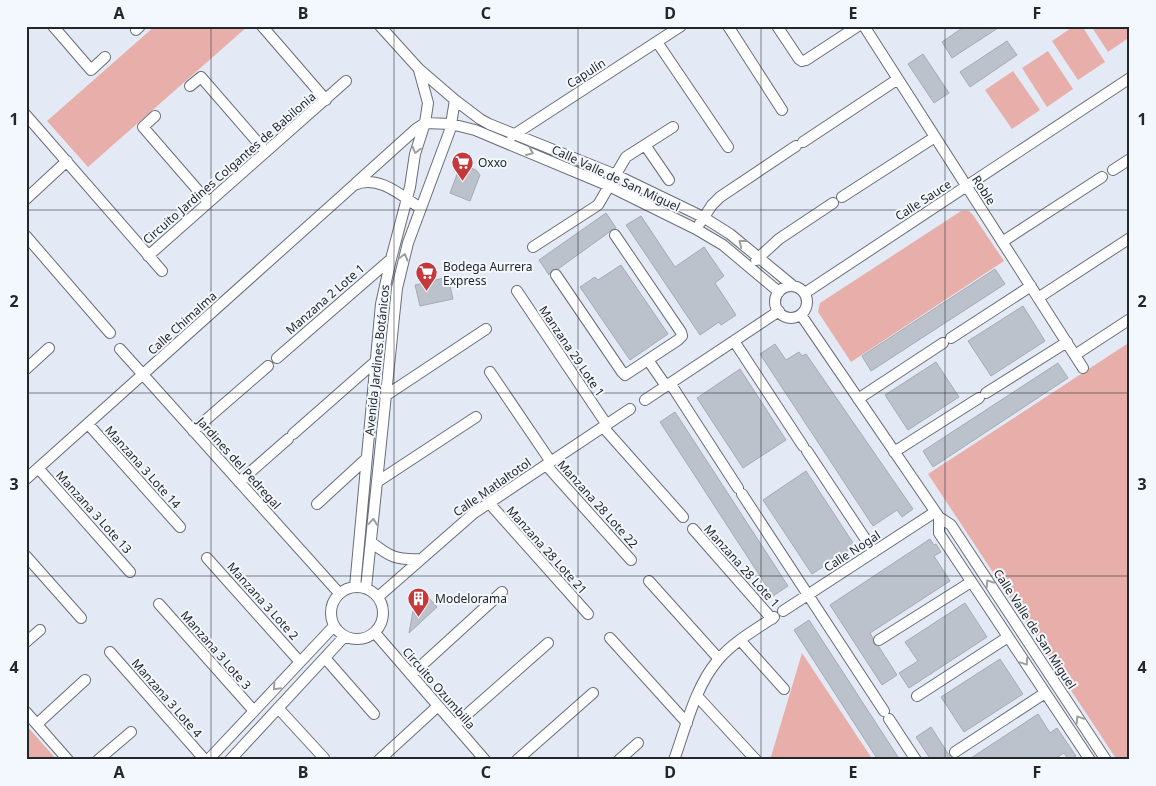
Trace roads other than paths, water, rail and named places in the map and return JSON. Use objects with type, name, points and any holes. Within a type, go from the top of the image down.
[{"type":"street","points":[[53,26],[91,70],[105,57]]},
{"type":"street","name":"Circuito Jardines Colgantes de Babilonia","points":[[262,26],[326,100]]},
{"type":"street","name":"Avenida Jardines Botánicos","points":[[366,588],[396,288],[402,261],[451,124],[455,100],[419,69],[380,26]]},
{"type":"street","name":"Capulín","points":[[505,141],[681,26]]},
{"type":"street","points":[[728,26],[782,110]]},
{"type":"street","points":[[777,26],[802,61],[858,26]]},
{"type":"street","name":"Roble","points":[[864,26],[1083,368]]},
{"type":"street","points":[[657,42],[728,146]]},
{"type":"street","name":"Avenida Jardines Botánicos","points":[[355,587],[382,304],[390,259],[407,199],[415,154],[425,123],[428,103],[419,69]]},
{"type":"street","points":[[190,86],[201,77],[266,152]]},
{"type":"street","name":"Calle Sauce","points":[[805,293],[1130,78]]},
{"type":"street","points":[[696,229],[703,217],[720,197],[898,79]]},
{"type":"street","name":"Circuito Jardines Colgantes de Babilonia","points":[[148,256],[346,81]]},
{"type":"street","name":"Calle Valle de San Miguel","points":[[455,100],[480,119],[497,128],[616,175],[703,217],[759,256],[792,286]]},
{"type":"street","name":"Circuito Jardines Colgantes de Babilonia","points":[[26,115],[162,271]]},
{"type":"street","points":[[155,116],[143,127],[208,202]]},
{"type":"street","points":[[475,130],[480,119]]},
{"type":"street","name":"Calle Valle de San Miguel","points":[[425,123],[451,124],[475,130],[609,186],[696,229],[723,245],[779,292]]},
{"type":"street","name":"Calle Chimalma","points":[[26,479],[416,129],[425,123]]},
{"type":"street","points":[[533,247],[598,205],[626,158],[673,127]]},
{"type":"street","points":[[842,197],[935,137]]},
{"type":"street","points":[[645,145],[669,180]]},
{"type":"street","points":[[1112,170],[1130,159]]},
{"type":"street","points":[[26,199],[67,161]]},
{"type":"street","points":[[413,173],[430,183]]},
{"type":"street","points":[[1002,242],[1102,177]]},
{"type":"street","points":[[354,185],[368,182],[380,183],[420,208]]},
{"type":"street","points":[[750,266],[779,239],[833,203]]},
{"type":"street","points":[[556,275],[622,372],[627,374],[678,340],[682,335],[615,234]]},
{"type":"street","points":[[26,236],[110,333]]},
{"type":"street","points":[[1038,298],[1130,238]]},
{"type":"street","name":"Manzana 2 Lote 1","points":[[277,358],[390,259]]},
{"type":"street","points":[[858,399],[1031,286]]},
{"type":"street","points":[[785,287],[800,288],[805,293],[806,307],[801,315],[791,318],[778,311],[776,298],[785,287]]},
{"type":"street","name":"Manzana 29 Lote 1","points":[[517,291],[605,426],[683,517]]},
{"type":"street","points":[[645,400],[778,311]]},
{"type":"street","name":"Calle Valle de San Miguel","points":[[801,315],[937,514],[951,525],[1106,760]]},
{"type":"street","points":[[1075,355],[1130,319]]},
{"type":"street","points":[[385,396],[486,329]]},
{"type":"street","points":[[734,341],[874,552]]},
{"type":"street","points":[[894,452],[1066,342]]},
{"type":"street","points":[[28,364],[49,348]]},
{"type":"street","name":"Jardines del Pedregal","points":[[120,349],[339,594]]},
{"type":"street","points":[[648,360],[668,384],[740,491],[916,760]]},
{"type":"street","points":[[239,482],[376,361]]},
{"type":"street","points":[[193,431],[268,366]]},
{"type":"street","name":"Manzana 28 Lote 22","points":[[490,372],[548,464],[631,560]]},
{"type":"street","name":"Calle Matlaltotol","points":[[378,597],[464,520],[630,409]]},
{"type":"street","points":[[377,482],[476,417]]},
{"type":"street","name":"Manzana 3 Lote 14","points":[[88,424],[180,527]]},
{"type":"street","points":[[317,504],[366,459]]},
{"type":"street","name":"Manzana 3 Lote 13","points":[[38,468],[130,572]]},
{"type":"street","name":"Manzana 28 Lote 21","points":[[489,503],[588,614]]},
{"type":"street","name":"Calle Valle de San Miguel","points":[[937,514],[939,533],[1045,693],[1085,758]]},
{"type":"street","name":"Calle Nogal","points":[[783,611],[937,514]]},
{"type":"street","name":"Manzana 28 Lote 1","points":[[693,530],[773,618],[740,640]]},
{"type":"street","points":[[371,542],[388,554],[402,560],[420,559]]},
{"type":"street","points":[[26,556],[81,618]]},
{"type":"street","name":"Manzana 3 Lote 2","points":[[207,558],[300,662]]},
{"type":"street","points":[[649,581],[719,659]]},
{"type":"street","points":[[879,640],[971,582]]},
{"type":"street","points":[[355,587],[366,588],[378,597],[384,609],[382,622],[375,633],[360,640],[344,637],[334,626],[330,615],[332,603],[346,589],[355,587]]},
{"type":"street","points":[[411,675],[502,592]]},
{"type":"street","name":"Manzana 3 Lote 3","points":[[159,604],[254,711]]},
{"type":"street","points":[[206,760],[334,626]]},
{"type":"street","points":[[26,642],[40,630]]},
{"type":"street","name":"Circuito Ozumbilla","points":[[375,633],[482,759]]},
{"type":"street","points":[[233,759],[344,637]]},
{"type":"street","points":[[917,696],[1008,637]]},
{"type":"street","points":[[610,638],[687,723]]},
{"type":"street","points":[[674,760],[697,696],[708,675],[719,659],[740,640],[784,689]]},
{"type":"street","points":[[455,725],[548,643]]},
{"type":"street","name":"Manzana 3 Lote 4","points":[[110,652],[206,760]]},
{"type":"street","points":[[325,658],[374,714]]},
{"type":"street","points":[[37,724],[85,680]]},
{"type":"street","points":[[518,760],[593,693]]},
{"type":"street","points":[[954,752],[1045,693]]},
{"type":"street","points":[[697,696],[756,760]]},
{"type":"street","points":[[379,760],[438,706]]},
{"type":"street","points":[[278,708],[324,758]]},
{"type":"street","points":[[26,712],[68,760]]},
{"type":"street","points":[[98,760],[130,732]]},
{"type":"street","points":[[619,760],[638,743]]},
{"type":"street","points":[[1085,758],[1098,747]]},
{"type":"place","name":"Oxxo","points":[[462,181]]},
{"type":"place","name":"Bodega Aurrera Express","points":[[427,292]]},
{"type":"place","name":"Modelorama","points":[[419,617]]}]
